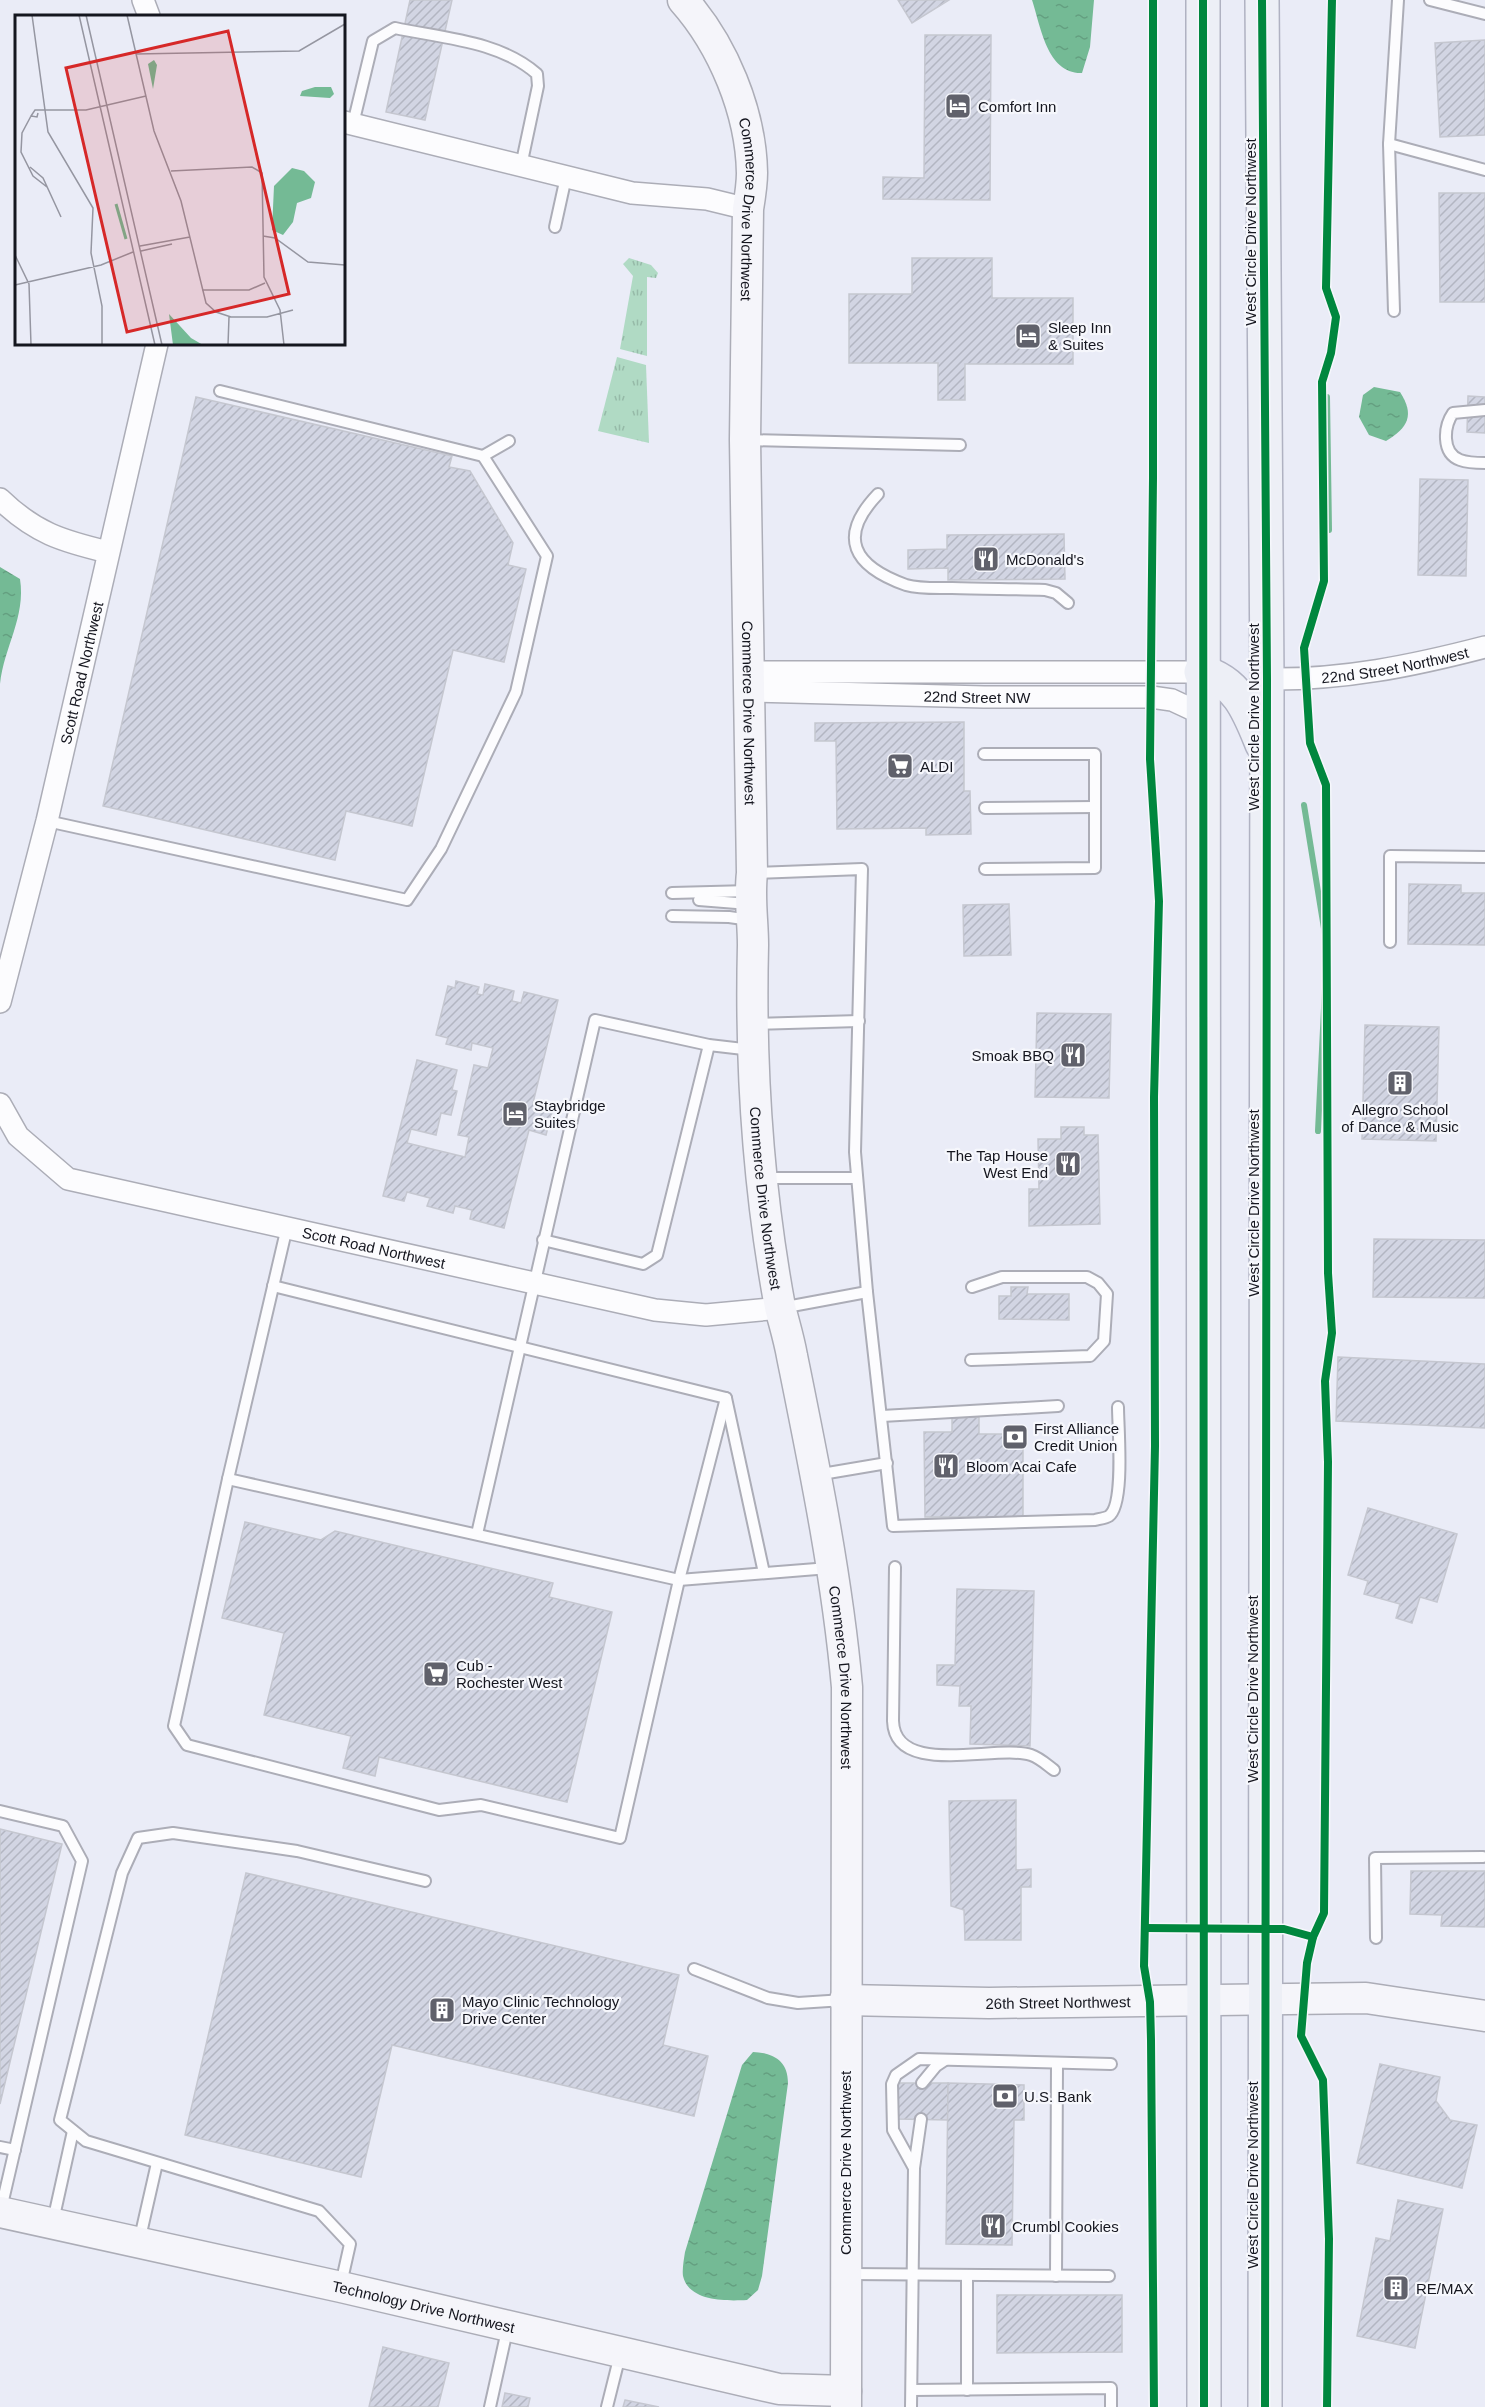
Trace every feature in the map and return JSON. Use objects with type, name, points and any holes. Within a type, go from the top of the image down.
[{"type":"main road","points":[[1203,0],[1204,2407]]},
{"type":"main road","name":"West Circle Drive Northwest","points":[[1262,0],[1267,679],[1265,2407]]},
{"type":"main road","points":[[1202,672],[1218,676],[1240,696],[1251,715],[1266,754]]},
{"type":"street","points":[[143,0],[149,15]]},
{"type":"street","name":"Commerce Drive Northwest","points":[[683,0],[713,41],[736,92],[752,172],[748,209],[745,440],[752,1037],[762,1178],[781,1308],[840,1613],[847,1687],[844,2000],[846,2399]]},
{"type":"street","points":[[348,123],[632,193],[707,199],[748,209]]},
{"type":"street","name":"Scott Road Northwest","points":[[0,1002],[47,821],[157,345]]},
{"type":"street","points":[[0,499],[13,512],[56,539],[108,552]]},
{"type":"street","name":"22nd Street Northwest","points":[[1267,679],[1304,680],[1371,673],[1402,668],[1485,647]]},
{"type":"street","name":"22nd Street NW","points":[[748,682],[1202,672]]},
{"type":"street","name":"22nd Street NW","points":[[748,682],[973,697],[1151,697],[1172,700],[1202,714]]},
{"type":"street","name":"Scott Road Northwest","points":[[0,1104],[18,1136],[68,1179],[534,1283],[684,1314],[726,1314],[781,1308]]},
{"type":"street","name":"26th Street Northwest","points":[[844,2000],[990,2003],[1366,1998],[1485,2016]]},
{"type":"street","name":"Technology Drive Northwest","points":[[0,2212],[341,2287],[779,2389],[846,2399]]},
{"type":"lane","points":[[1394,311],[1389,144],[1398,0]]},
{"type":"lane","points":[[1430,0],[1485,14]]},
{"type":"lane","points":[[348,123],[373,41],[386,31],[395,28],[502,51],[522,61],[537,74],[538,86],[521,166]]},
{"type":"lane","points":[[1389,144],[1485,170]]},
{"type":"lane","points":[[555,227],[566,177]]},
{"type":"lane","points":[[47,821],[407,900],[441,849],[516,692],[547,556],[483,456],[220,391]]},
{"type":"lane","points":[[1485,410],[1453,413],[1446,423],[1449,452],[1458,460],[1485,464]]},
{"type":"lane","points":[[745,440],[960,445]]},
{"type":"lane","points":[[483,456],[509,441]]},
{"type":"lane","points":[[878,494],[856,522],[853,538],[859,554],[875,568],[907,585],[1045,590],[1056,593],[1068,603]]},
{"type":"lane","points":[[984,754],[1095,754],[1095,868],[985,869]]},
{"type":"lane","points":[[985,807],[1095,807]]},
{"type":"lane","points":[[1390,942],[1390,856],[1485,857]]},
{"type":"lane","points":[[672,896],[751,897],[862,869],[855,1152],[867,1292],[893,1526],[1095,1520],[1109,1516],[1116,1506],[1118,1407]]},
{"type":"lane","points":[[672,916],[729,917],[751,897]]},
{"type":"lane","points":[[477,1534],[595,1020],[709,1044],[859,1021]]},
{"type":"lane","points":[[543,1240],[643,1264],[657,1255],[709,1044]]},
{"type":"lane","points":[[762,1178],[857,1178]]},
{"type":"lane","points":[[287,1227],[228,1479],[174,1726],[187,1745],[439,1810],[481,1805],[620,1838],[679,1580],[726,1398]]},
{"type":"lane","points":[[971,1360],[1090,1356],[1104,1341],[1107,1294],[1098,1282],[1087,1277],[1002,1276],[972,1287]]},
{"type":"lane","points":[[273,1286],[726,1398]]},
{"type":"lane","points":[[781,1308],[867,1292]]},
{"type":"lane","points":[[726,1398],[764,1573]]},
{"type":"lane","points":[[882,1416],[1058,1406]]},
{"type":"lane","points":[[815,1475],[887,1463]]},
{"type":"lane","points":[[228,1479],[679,1580],[832,1568]]},
{"type":"lane","points":[[895,1567],[893,1731],[902,1745],[923,1753],[1029,1754],[1054,1770]]},
{"type":"lane","points":[[0,1811],[63,1826],[82,1861],[0,2212]]},
{"type":"lane","points":[[341,2287],[350,2244],[319,2211],[86,2141],[60,2120],[122,1873],[138,1838],[172,1833],[297,1851],[424,1881]]},
{"type":"lane","points":[[1376,1938],[1375,1858],[1483,1857]]},
{"type":"lane","points":[[694,1969],[768,1998],[798,2003],[844,2000]]},
{"type":"lane","points":[[921,2083],[945,2059]]},
{"type":"lane","points":[[914,2168],[893,2130],[892,2084],[896,2075],[920,2060],[1111,2064]]},
{"type":"lane","points":[[1056,2276],[1057,2064]]},
{"type":"lane","points":[[911,2407],[914,2168],[921,2120]]},
{"type":"lane","points":[[52,2224],[73,2131]]},
{"type":"lane","points":[[0,2147],[15,2150]]},
{"type":"lane","points":[[139,2243],[157,2163]]},
{"type":"lane","points":[[845,2274],[1109,2276]]},
{"type":"lane","points":[[967,2275],[967,2390]]},
{"type":"lane","points":[[490,2407],[508,2326]]},
{"type":"lane","points":[[607,2407],[620,2353]]},
{"type":"lane","points":[[912,2390],[1111,2388],[1111,2407]]},
{"type":"green space","points":[[629,258],[651,265],[658,273],[656,278],[647,277],[647,356],[620,349],[633,276],[623,264]]},
{"type":"green space","points":[[617,357],[646,365],[649,443],[598,431]]},
{"type":"water","points":[[1032,0],[1094,0],[1090,47],[1082,73],[1070,71],[1061,66],[1053,57],[1047,47]]},
{"type":"water","points":[[1374,387],[1400,392],[1407,408],[1407,420],[1404,426],[1386,441],[1369,435],[1359,417],[1363,395]]},
{"type":"water","points":[[0,567],[20,579],[21,593],[17,619],[0,684]]},
{"type":"water","points":[[753,2052],[767,2054],[778,2060],[785,2069],[788,2083],[762,2276],[758,2290],[747,2300],[720,2300],[701,2295],[687,2285],[683,2276],[685,2252],[742,2065]]},
{"type":"building","points":[[410,0],[452,0],[425,120],[386,112]]},
{"type":"building","points":[[898,0],[949,0],[912,23]]},
{"type":"building","name":"Comfort Inn","points":[[925,35],[991,35],[990,200],[883,199],[883,177],[924,178]]},
{"type":"building","points":[[1485,40],[1485,135],[1440,137],[1435,43]]},
{"type":"building","points":[[1439,193],[1485,193],[1485,302],[1440,302]]},
{"type":"building","points":[[912,258],[992,258],[992,298],[1073,298],[1073,364],[965,364],[965,400],[938,400],[938,363],[849,363],[849,294],[912,294]]},
{"type":"building","points":[[1468,396],[1485,397],[1485,433],[1467,432]]},
{"type":"building","points":[[196,397],[452,456],[449,467],[470,471],[513,543],[508,565],[526,569],[504,662],[453,650],[412,826],[346,811],[335,860],[103,806]]},
{"type":"building","points":[[1420,479],[1468,480],[1466,576],[1418,575]]},
{"type":"building","name":"McDonald's","points":[[1064,534],[1065,579],[948,580],[948,568],[908,569],[908,550],[947,549],[947,535]]},
{"type":"building","name":"ALDI","points":[[964,722],[964,791],[970,791],[971,834],[926,835],[926,828],[837,829],[836,741],[815,741],[815,723]]},
{"type":"building","points":[[1409,884],[1461,885],[1461,893],[1485,893],[1485,945],[1408,944]]},
{"type":"building","points":[[1009,904],[1011,955],[964,956],[963,905]]},
{"type":"building","points":[[456,981],[479,987],[477,994],[483,995],[485,984],[514,991],[512,1001],[521,1003],[524,992],[558,1000],[533,1103],[553,1108],[546,1135],[529,1130],[504,1228],[470,1219],[472,1210],[455,1206],[453,1213],[427,1206],[430,1198],[407,1192],[404,1201],[383,1196],[417,1060],[457,1070],[452,1090],[457,1091],[451,1115],[441,1113],[436,1135],[411,1129],[407,1143],[465,1157],[469,1137],[458,1135],[474,1065],[488,1068],[493,1048],[472,1043],[471,1050],[446,1044],[448,1038],[436,1035],[448,986],[455,988]]},
{"type":"building","name":"Smoak BBQ","points":[[1037,1013],[1111,1014],[1109,1098],[1035,1097]]},
{"type":"building","name":"Allegro School of Dance & Music","points":[[1365,1025],[1439,1027],[1436,1141],[1362,1139]]},
{"type":"building","name":"The Tap House West End","points":[[1061,1127],[1084,1127],[1084,1135],[1098,1135],[1100,1224],[1029,1226],[1029,1189],[1039,1189],[1038,1139],[1061,1139]]},
{"type":"building","points":[[1374,1239],[1485,1240],[1485,1298],[1373,1297]]},
{"type":"building","points":[[1011,1287],[1028,1287],[1027,1294],[1069,1294],[1069,1320],[999,1319],[999,1296],[1011,1296]]},
{"type":"building","points":[[1338,1357],[1485,1364],[1485,1428],[1336,1421]]},
{"type":"building","points":[[979,1417],[979,1434],[1023,1434],[1023,1517],[925,1517],[924,1432],[952,1432],[952,1418]]},
{"type":"building","points":[[1368,1508],[1457,1534],[1437,1602],[1420,1597],[1412,1623],[1396,1618],[1400,1604],[1364,1594],[1368,1581],[1348,1575]]},
{"type":"building","name":"Cub - Rochester West","points":[[245,1522],[321,1540],[335,1531],[553,1583],[549,1597],[612,1612],[567,1802],[379,1757],[375,1776],[343,1768],[351,1736],[264,1715],[284,1633],[222,1618]]},
{"type":"building","points":[[957,1589],[1034,1591],[1030,1746],[970,1744],[971,1706],[959,1706],[960,1686],[937,1685],[937,1665],[955,1665]]},
{"type":"building","points":[[1016,1800],[1016,1870],[1031,1869],[1031,1887],[1021,1887],[1021,1940],[965,1940],[964,1910],[951,1906],[949,1801]]},
{"type":"building","points":[[0,1829],[62,1844],[0,2104]]},
{"type":"building","points":[[1411,1871],[1485,1871],[1485,1927],[1441,1926],[1442,1915],[1410,1914]]},
{"type":"building","name":"Mayo Clinic Technology Drive Center","points":[[246,1873],[679,1975],[663,2045],[708,2056],[694,2116],[392,2045],[361,2177],[185,2135]]},
{"type":"building","points":[[1380,2064],[1440,2077],[1436,2101],[1450,2120],[1477,2125],[1462,2188],[1357,2163]]},
{"type":"building","points":[[897,2083],[948,2083],[948,2120],[897,2119]]},
{"type":"building","points":[[948,2083],[1024,2085],[1024,2120],[1014,2120],[1012,2245],[946,2244]]},
{"type":"building","name":"RE/MAX","points":[[1398,2200],[1443,2209],[1415,2348],[1357,2336],[1376,2238],[1390,2241]]},
{"type":"building","points":[[997,2295],[1122,2295],[1122,2352],[997,2353]]},
{"type":"building","points":[[383,2347],[449,2363],[438,2407],[369,2407]]},
{"type":"building","points":[[505,2393],[530,2398],[528,2407],[502,2407]]},
{"type":"building","points":[[625,2400],[659,2407],[623,2407]]},
{"type":"waterway","points":[[1327,397],[1329,530]]},
{"type":"waterway","points":[[1304,805],[1327,947],[1318,1131]]},
{"type":"cycle path","points":[[1153,0],[1153,478],[1150,759],[1159,901],[1154,1097],[1155,1446],[1144,1966],[1150,2002],[1151,2040],[1154,2407]]},
{"type":"cycle path","points":[[1203,0],[1204,2407]]},
{"type":"cycle path","points":[[1262,0],[1267,679],[1265,2407]]},
{"type":"cycle path","points":[[1327,2407],[1329,2239],[1323,2080],[1301,2036],[1307,1963],[1313,1937],[1324,1913],[1328,1462],[1325,1381],[1332,1333],[1328,1273],[1326,785],[1310,743],[1304,648],[1324,581],[1322,382],[1331,353],[1336,317],[1326,288],[1332,0]]},
{"type":"cycle path","points":[[1145,1928],[1284,1929],[1313,1937]]},
{"type":"place","name":"Comfort Inn","points":[[958,106]]},
{"type":"place","name":"Sleep Inn & Suites","points":[[1028,336]]},
{"type":"place","name":"McDonald's","points":[[986,559]]},
{"type":"place","name":"ALDI","points":[[900,766]]},
{"type":"place","name":"Smoak BBQ","points":[[1073,1055]]},
{"type":"place","name":"Allegro School of Dance & Music","points":[[1400,1083]]},
{"type":"place","name":"Staybridge Suites","points":[[515,1114]]},
{"type":"place","name":"The Tap House West End","points":[[1068,1164]]},
{"type":"place","name":"First Alliance Credit Union","points":[[1015,1437]]},
{"type":"place","name":"Bloom Acai Cafe","points":[[946,1466]]},
{"type":"place","name":"Cub - Rochester West","points":[[436,1674]]},
{"type":"place","name":"Mayo Clinic Technology Drive Center","points":[[442,2010]]},
{"type":"place","name":"U.S. Bank","points":[[1005,2096]]},
{"type":"place","name":"Crumbl Cookies","points":[[993,2226]]},
{"type":"place","name":"RE/MAX","points":[[1396,2288]]}]
